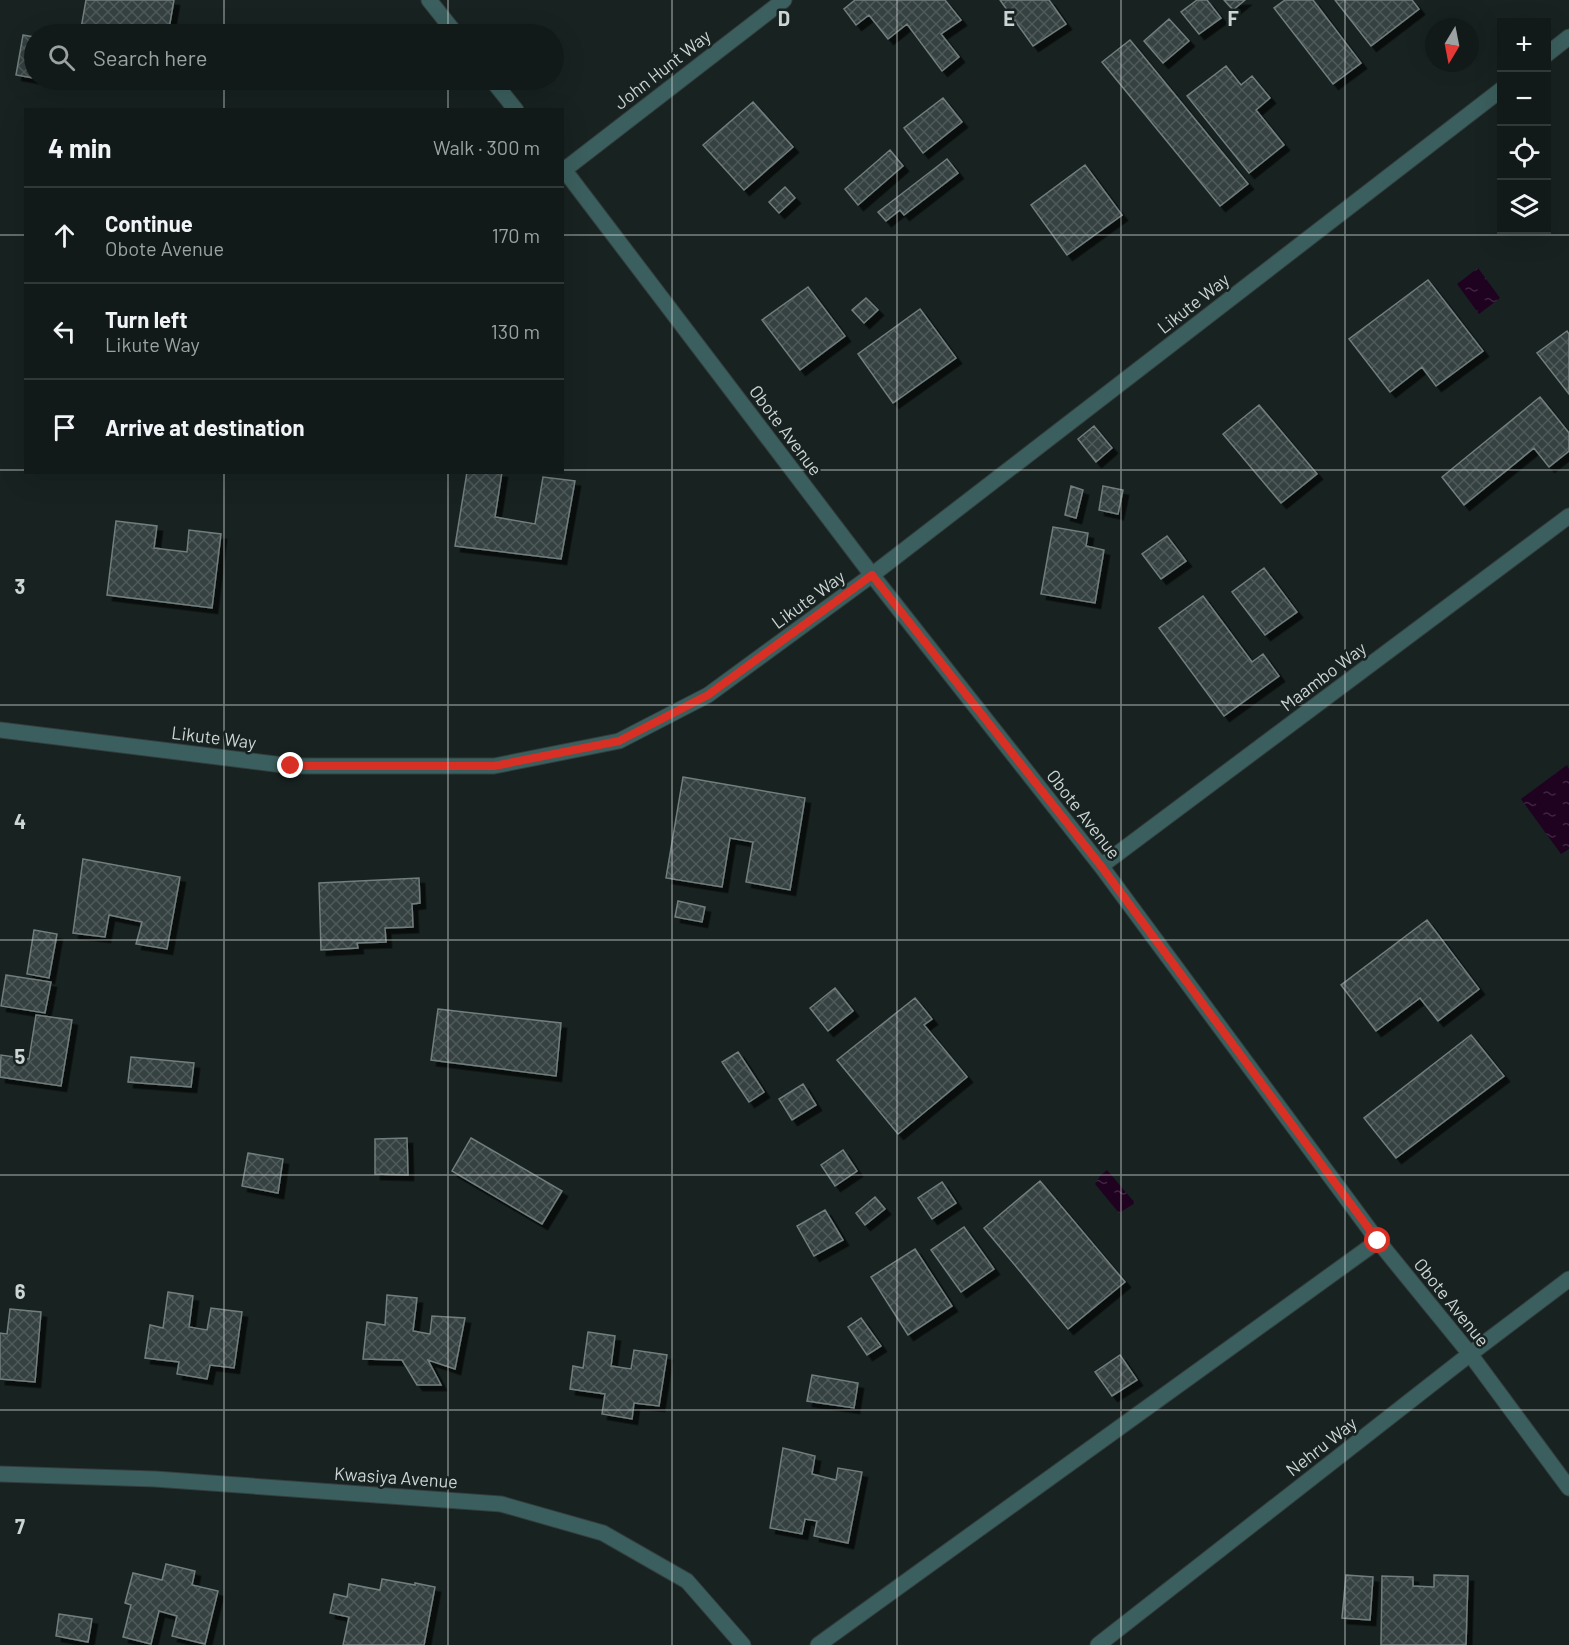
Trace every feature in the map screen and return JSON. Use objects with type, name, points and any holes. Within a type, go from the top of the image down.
[{"type":"street","points":[[429,0],[448,24]]},
{"type":"street","name":"John Hunt Way","points":[[564,167],[784,0]]},
{"type":"street","points":[[1551,51],[1569,37]]},
{"type":"street","points":[[500,90],[514,108]]},
{"type":"street","name":"Likute Way","points":[[0,730],[291,766],[494,766],[619,741],[708,695],[872,575],[1497,93]]},
{"type":"street","name":"Obote Avenue","points":[[564,169],[872,575],[1101,866],[1378,1241],[1470,1354],[1569,1488]]},
{"type":"street","name":"Maambo Way","points":[[1101,866],[1569,516]]},
{"type":"street","points":[[818,1645],[1378,1241]]},
{"type":"street","name":"Nehru Way","points":[[1098,1645],[1569,1279]]},
{"type":"street","name":"Kwasiya Avenue","points":[[0,1474],[155,1479],[501,1504],[603,1533],[687,1581],[743,1645]]},
{"type":"water","points":[[1478,268],[1500,298],[1479,314],[1457,284]]},
{"type":"water","points":[[1567,765],[1569,769],[1569,849],[1561,854],[1521,799]]},
{"type":"water","points":[[1107,1170],[1135,1203],[1119,1213],[1095,1184]]},
{"type":"building","points":[[86,0],[174,0],[170,24],[82,24]]},
{"type":"building","points":[[855,0],[945,0],[961,20],[941,34],[959,57],[942,71],[907,24],[888,39],[869,15],[856,25],[844,9]]},
{"type":"building","points":[[1000,0],[1049,0],[1066,24],[1033,46]]},
{"type":"building","points":[[1197,0],[1207,0],[1221,18],[1199,34],[1181,12]]},
{"type":"building","points":[[1224,0],[1245,0],[1233,10]]},
{"type":"building","points":[[1285,0],[1313,0],[1361,63],[1333,84],[1274,8]]},
{"type":"building","points":[[1335,0],[1412,0],[1419,9],[1371,46]]},
{"type":"building","points":[[1169,19],[1189,41],[1163,63],[1144,41]]},
{"type":"building","points":[[23,35],[24,35],[24,76],[16,75]]},
{"type":"building","points":[[1130,40],[1248,184],[1220,206],[1102,62]]},
{"type":"building","points":[[1226,66],[1241,85],[1252,76],[1270,98],[1256,110],[1284,145],[1249,173],[1187,96]]},
{"type":"building","points":[[943,98],[962,122],[923,153],[904,128]]},
{"type":"building","points":[[753,102],[793,147],[744,190],[703,145]]},
{"type":"building","points":[[890,150],[903,166],[858,205],[845,189]]},
{"type":"building","points":[[947,159],[958,173],[904,215],[900,210],[886,221],[878,212]]},
{"type":"building","points":[[1085,165],[1122,215],[1067,255],[1031,205]]},
{"type":"building","points":[[785,187],[795,198],[779,213],[769,202]]},
{"type":"building","points":[[1428,280],[1483,351],[1436,386],[1422,367],[1390,392],[1349,339]]},
{"type":"building","points":[[808,287],[845,336],[800,370],[762,320]]},
{"type":"building","points":[[866,298],[878,310],[864,323],[852,310]]},
{"type":"building","points":[[920,309],[956,358],[893,403],[858,354]]},
{"type":"building","points":[[1567,331],[1569,334],[1569,394],[1537,353]]},
{"type":"building","points":[[1540,397],[1569,433],[1569,451],[1549,467],[1534,448],[1464,505],[1442,477]]},
{"type":"building","points":[[1259,405],[1317,474],[1281,503],[1223,434]]},
{"type":"building","points":[[1094,426],[1112,448],[1096,462],[1078,439]]},
{"type":"building","points":[[467,474],[502,474],[495,517],[535,524],[543,477],[575,481],[561,559],[455,546]]},
{"type":"building","points":[[1071,486],[1083,490],[1076,518],[1065,515]]},
{"type":"building","points":[[1103,486],[1123,490],[1118,514],[1099,510]]},
{"type":"building","points":[[116,521],[157,526],[154,548],[187,552],[189,530],[221,534],[212,608],[107,595]]},
{"type":"building","points":[[1053,527],[1088,533],[1086,546],[1104,550],[1095,603],[1041,594]]},
{"type":"building","points":[[1167,536],[1186,561],[1161,579],[1142,554]]},
{"type":"building","points":[[1264,568],[1297,612],[1265,635],[1232,592]]},
{"type":"building","points":[[1203,596],[1252,662],[1263,654],[1279,676],[1224,716],[1159,628]]},
{"type":"building","points":[[683,777],[805,798],[790,890],[746,882],[753,842],[730,838],[722,887],[666,878]]},
{"type":"building","points":[[83,859],[180,877],[167,949],[136,944],[142,922],[109,915],[105,937],[73,933]]},
{"type":"building","points":[[419,878],[420,903],[412,904],[413,927],[385,928],[386,942],[357,943],[358,948],[321,950],[319,883]]},
{"type":"building","points":[[678,901],[705,907],[702,922],[675,917]]},
{"type":"building","points":[[1427,920],[1479,989],[1438,1021],[1420,998],[1376,1031],[1341,985]]},
{"type":"building","points":[[34,930],[57,934],[49,978],[27,974]]},
{"type":"building","points":[[6,975],[51,982],[45,1013],[1,1006]]},
{"type":"building","points":[[835,988],[853,1011],[828,1031],[810,1008]]},
{"type":"building","points":[[915,998],[932,1019],[924,1025],[967,1077],[898,1134],[837,1060]]},
{"type":"building","points":[[438,1009],[561,1023],[556,1076],[431,1060]]},
{"type":"building","points":[[36,1015],[72,1020],[61,1086],[0,1077],[1,1055],[29,1059]]},
{"type":"building","points":[[1471,1035],[1504,1076],[1396,1158],[1364,1118]]},
{"type":"building","points":[[738,1052],[764,1092],[749,1102],[722,1062]]},
{"type":"building","points":[[131,1057],[194,1063],[191,1087],[128,1082]]},
{"type":"building","points":[[803,1084],[816,1105],[792,1120],[779,1099]]},
{"type":"building","points":[[407,1138],[408,1175],[375,1174],[375,1139]]},
{"type":"building","points":[[471,1138],[562,1191],[542,1224],[452,1171]]},
{"type":"building","points":[[843,1150],[857,1171],[835,1186],[821,1165]]},
{"type":"building","points":[[248,1153],[283,1159],[278,1193],[242,1186]]},
{"type":"building","points":[[1040,1181],[1125,1282],[1068,1329],[984,1228]]},
{"type":"building","points":[[942,1182],[956,1203],[932,1219],[918,1198]]},
{"type":"building","points":[[875,1197],[885,1209],[865,1225],[856,1213]]},
{"type":"building","points":[[825,1210],[843,1240],[814,1256],[797,1226]]},
{"type":"building","points":[[964,1227],[994,1269],[961,1292],[931,1250]]},
{"type":"building","points":[[915,1249],[952,1306],[908,1335],[871,1277]]},
{"type":"building","points":[[168,1292],[193,1296],[189,1327],[207,1330],[211,1308],[242,1312],[234,1368],[210,1365],[207,1379],[177,1374],[179,1362],[145,1358],[150,1325],[163,1328]]},
{"type":"building","points":[[387,1295],[417,1298],[413,1331],[430,1334],[432,1316],[465,1318],[455,1369],[428,1360],[441,1385],[417,1385],[402,1360],[363,1359],[367,1322],[385,1325]]},
{"type":"building","points":[[10,1309],[41,1312],[35,1382],[0,1379],[0,1333],[7,1334]]},
{"type":"building","points":[[861,1318],[881,1346],[867,1355],[848,1327]]},
{"type":"building","points":[[588,1332],[615,1336],[611,1366],[631,1369],[634,1350],[667,1355],[659,1406],[634,1403],[632,1419],[602,1414],[605,1394],[570,1389],[573,1366],[583,1368]]},
{"type":"building","points":[[1120,1355],[1137,1380],[1112,1396],[1095,1372]]},
{"type":"building","points":[[812,1375],[858,1383],[854,1408],[807,1401]]},
{"type":"building","points":[[783,1448],[815,1456],[812,1474],[836,1480],[838,1468],[862,1472],[848,1543],[814,1536],[817,1521],[805,1519],[802,1534],[770,1528]]},
{"type":"building","points":[[166,1564],[195,1571],[192,1585],[218,1591],[205,1644],[172,1636],[177,1616],[159,1611],[151,1644],[123,1637],[131,1605],[125,1603],[133,1573],[162,1580]]},
{"type":"building","points":[[1346,1575],[1373,1577],[1370,1620],[1342,1618]]},
{"type":"building","points":[[1434,1575],[1468,1576],[1466,1645],[1381,1645],[1382,1576],[1413,1577],[1413,1586],[1434,1587]]},
{"type":"building","points":[[382,1579],[435,1587],[424,1645],[343,1645],[349,1617],[330,1613],[334,1594],[347,1597],[349,1584],[380,1590]]},
{"type":"building","points":[[59,1614],[92,1619],[88,1642],[56,1636]]},
{"type":"route","points":[[291,766],[494,766],[619,741],[708,695],[872,575],[1101,866],[1378,1241]]}]
